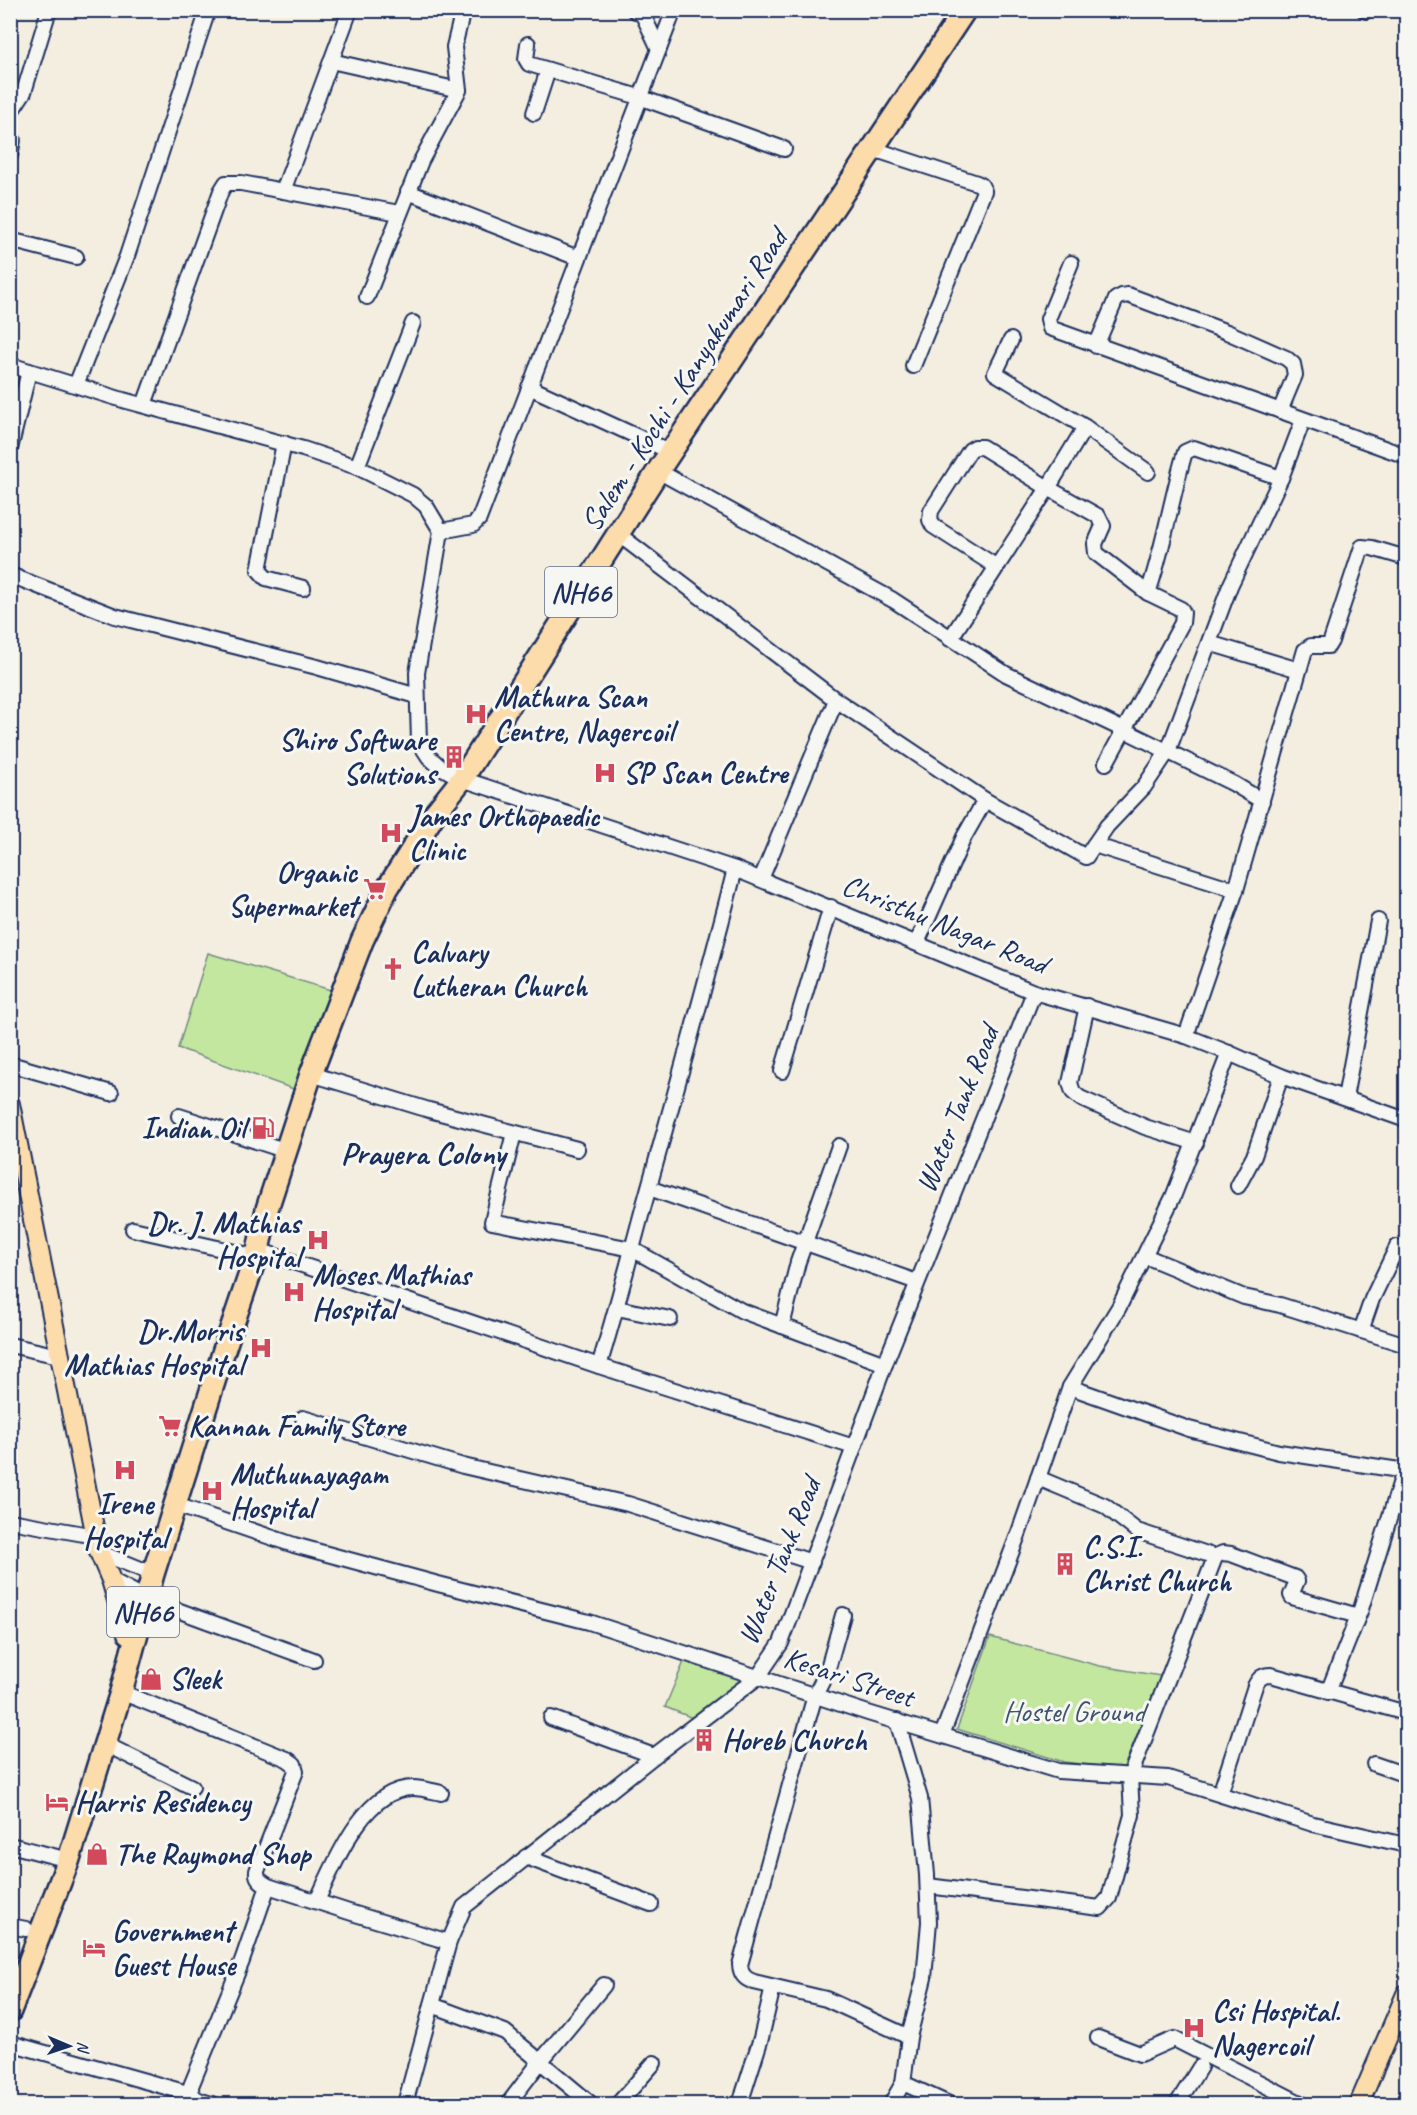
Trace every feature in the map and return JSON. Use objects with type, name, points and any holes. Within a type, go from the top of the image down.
[{"type":"highway","name":"Salem - Kochi - Kanyakumari Road","points":[[149,1573],[176,1505],[224,1350],[251,1252],[287,1151],[311,1074],[362,941],[387,889],[435,813],[462,779],[658,471],[965,10]]},
{"type":"highway","name":"Salem - Kochi - Kanyakumari Road","points":[[10,2011],[47,1896],[92,1741],[131,1636],[225,1306],[251,1252]]},
{"type":"highway","name":"Salem - Kochi - Kanyakumari Road","points":[[10,1975],[18,1928],[47,1896],[69,1860],[121,1692],[131,1636]]},
{"type":"main road","points":[[10,1104],[16,1153],[97,1544],[131,1636]]},
{"type":"main road","points":[[1359,2104],[1407,1994]]},
{"type":"street","points":[[10,113],[24,92],[49,10]]},
{"type":"street","points":[[76,385],[127,256],[208,10]]},
{"type":"street","points":[[284,190],[350,10]]},
{"type":"street","points":[[367,297],[421,161],[459,90],[454,47],[463,10]]},
{"type":"street","points":[[634,10],[643,15],[659,49]]},
{"type":"street","points":[[10,365],[284,443],[357,467],[412,495],[426,506],[441,531],[468,526],[479,519],[674,10]]},
{"type":"street","points":[[528,44],[527,63],[639,97],[784,149]]},
{"type":"street","points":[[331,61],[459,90]]},
{"type":"street","points":[[534,113],[548,70]]},
{"type":"street","points":[[10,135],[13,140],[10,156]]},
{"type":"street","points":[[873,149],[977,183],[984,190],[913,366]]},
{"type":"street","points":[[144,405],[220,191],[226,183],[233,182],[284,190],[399,213]]},
{"type":"street","points":[[408,192],[578,258]]},
{"type":"street","points":[[10,240],[76,257]]},
{"type":"street","points":[[1071,263],[1048,319],[1048,326],[1096,346],[1407,456]]},
{"type":"street","points":[[1096,346],[1116,299],[1128,295],[1227,332],[1286,358],[1295,367],[1295,375],[1280,411]]},
{"type":"street","points":[[357,467],[413,323]]},
{"type":"street","points":[[1011,340],[995,372],[1085,427],[1148,472]]},
{"type":"street","points":[[10,448],[29,371]]},
{"type":"street","points":[[529,387],[671,452]]},
{"type":"street","points":[[618,534],[836,699],[985,800],[1086,857],[1107,826],[1144,788],[1168,751],[1230,586],[1281,478],[1303,420]]},
{"type":"street","points":[[950,639],[1085,427]]},
{"type":"street","points":[[284,443],[259,570],[266,578],[303,588]]},
{"type":"street","points":[[997,567],[933,526],[930,520],[931,511],[970,450],[975,447],[982,447],[1098,516],[1103,526],[1095,544],[1096,553],[1148,593],[1181,609],[1182,622],[1106,763]]},
{"type":"street","points":[[1148,593],[1159,561],[1173,490],[1185,452],[1194,448],[1281,478]]},
{"type":"street","points":[[658,471],[893,600],[1006,674],[1168,751],[1234,784],[1262,801]]},
{"type":"street","name":"Christhu Nagar Road","points":[[441,531],[417,673],[419,741],[429,757],[440,766],[462,779],[735,868],[1034,992],[1186,1036],[1281,1076],[1407,1120]]},
{"type":"street","points":[[1186,1036],[1236,890],[1305,650],[1311,646],[1328,646],[1331,641],[1362,547],[1401,556]]},
{"type":"street","points":[[10,575],[115,616],[317,667],[417,696]]},
{"type":"street","points":[[1209,642],[1299,670]]},
{"type":"street","points":[[761,879],[836,699]]},
{"type":"street","points":[[917,943],[964,837],[985,800]]},
{"type":"street","points":[[1094,845],[1236,890]]},
{"type":"street","points":[[599,1366],[699,1009],[735,868]]},
{"type":"street","points":[[782,1071],[831,907]]},
{"type":"street","points":[[1345,1098],[1378,921]]},
{"type":"street","name":"Water Tank Road","points":[[405,2104],[449,1942],[464,1907],[654,1756],[758,1677],[781,1643],[885,1364],[1034,992]]},
{"type":"street","points":[[1087,1006],[1070,1083],[1073,1092],[1080,1098],[1145,1127],[1196,1143]]},
{"type":"street","points":[[942,1734],[1018,1535],[1070,1387],[1119,1307],[1173,1197],[1196,1143],[1229,1053]]},
{"type":"street","points":[[10,1064],[111,1093]]},
{"type":"street","points":[[311,1074],[577,1149]]},
{"type":"street","points":[[1238,1186],[1254,1156],[1281,1076]]},
{"type":"street","points":[[178,1116],[287,1151]]},
{"type":"street","points":[[514,1133],[492,1222],[632,1249],[742,1311],[885,1364]]},
{"type":"street","points":[[782,1326],[798,1262],[839,1146]]},
{"type":"street","points":[[649,1188],[917,1282]]},
{"type":"street","points":[[133,1229],[251,1252],[854,1447]]},
{"type":"street","points":[[1361,1331],[1372,1299],[1397,1247],[1407,1251]]},
{"type":"street","points":[[1144,1256],[1244,1297],[1280,1305],[1407,1345]]},
{"type":"street","points":[[617,1308],[670,1319]]},
{"type":"street","points":[[10,1345],[59,1356]]},
{"type":"street","points":[[1070,1387],[1189,1429],[1279,1452],[1406,1471],[1358,1616],[1328,1692]]},
{"type":"street","points":[[303,1418],[463,1466],[628,1504],[812,1562]]},
{"type":"street","points":[[1038,1478],[1105,1506],[1137,1531],[1213,1557],[1223,1553],[1231,1554],[1295,1578],[1297,1581],[1291,1594],[1292,1597],[1358,1616]]},
{"type":"street","name":"Kesari Street","points":[[176,1505],[294,1545],[589,1622],[1058,1771],[1168,1778],[1312,1824],[1407,1845]]},
{"type":"street","points":[[10,1521],[97,1544],[149,1573]]},
{"type":"street","points":[[928,1886],[1100,1908],[1109,1898],[1132,1815],[1130,1776],[1213,1557]]},
{"type":"street","points":[[111,1580],[143,1596],[314,1660]]},
{"type":"street","points":[[843,1616],[827,1672],[815,1695],[740,1965],[741,1971],[748,1980],[826,1999],[909,2037]]},
{"type":"street","points":[[1220,1794],[1261,1677],[1271,1675],[1407,1713]]},
{"type":"street","points":[[121,1692],[287,1759],[294,1764],[296,1771],[257,1871],[257,1877],[268,1886],[449,1942]]},
{"type":"street","points":[[551,1718],[654,1756]]},
{"type":"street","points":[[891,2104],[903,2083],[909,2037],[924,1978],[929,1922],[920,1798],[897,1721]]},
{"type":"street","points":[[105,1744],[192,1787]]},
{"type":"street","points":[[1374,1764],[1407,1775]]},
{"type":"street","points":[[317,1901],[348,1840],[372,1806],[381,1798],[412,1788],[441,1793]]},
{"type":"street","points":[[10,1845],[57,1857]]},
{"type":"street","points":[[526,1857],[651,1904]]},
{"type":"street","points":[[194,2099],[190,2086],[242,1961],[268,1886]]},
{"type":"street","points":[[508,2104],[604,1985]]},
{"type":"street","points":[[740,2104],[761,2038],[772,1987]]},
{"type":"street","points":[[432,2005],[504,2032],[591,2104]]},
{"type":"street","points":[[1098,2038],[1140,2054],[1174,2039],[1302,2104]]},
{"type":"street","points":[[10,2043],[212,2104]]},
{"type":"street","points":[[618,2104],[654,2063]]},
{"type":"street","points":[[1177,2104],[1200,2067]]},
{"type":"street","points":[[903,2083],[949,2104]]},
{"type":"green space","points":[[208,953],[334,991],[299,1091],[178,1048]]},
{"type":"green space","name":"Hostel Ground","points":[[990,1637],[1100,1666],[1161,1676],[1123,1769],[1064,1762],[957,1729]]},
{"type":"green space","points":[[686,1657],[754,1677],[695,1719],[665,1707]]},
{"type":"place","name":"Mathura Scan Centre, Nagercoil","points":[[476,714]]},
{"type":"place","name":"Shiro Software Solutions","points":[[454,757]]},
{"type":"place","name":"SP Scan Centre","points":[[605,773]]},
{"type":"place","name":"James Orthopaedic Clinic","points":[[391,833]]},
{"type":"place","name":"Organic Supermarket","points":[[375,889]]},
{"type":"place","name":"Calvary Lutheran Church","points":[[393,969]]},
{"type":"place","name":"Indian Oil","points":[[263,1128]]},
{"type":"place","name":"Dr. J. Mathias Hospital","points":[[318,1240]]},
{"type":"place","name":"Moses Mathias Hospital","points":[[294,1292]]},
{"type":"place","name":"Dr.Morris Mathias Hospital","points":[[261,1348]]},
{"type":"place","name":"Kannan Family Store","points":[[170,1426]]},
{"type":"place","name":"Irene Hospital","points":[[125,1470]]},
{"type":"place","name":"Muthunayagam Hospital","points":[[212,1491]]},
{"type":"place","name":"C.S.I. Christ Church","points":[[1065,1564]]},
{"type":"place","name":"Sleek","points":[[151,1679]]},
{"type":"place","name":"Horeb Church","points":[[704,1740]]},
{"type":"place","name":"Harris Residency","points":[[57,1802]]},
{"type":"place","name":"The Raymond Shop","points":[[97,1854]]},
{"type":"place","name":"Government Guest House","points":[[94,1948]]},
{"type":"place","name":"Csi Hospital. Nagercoil","points":[[1194,2028]]},
{"type":"district","name":"Prayera Colony","points":[[423,1153]]}]
